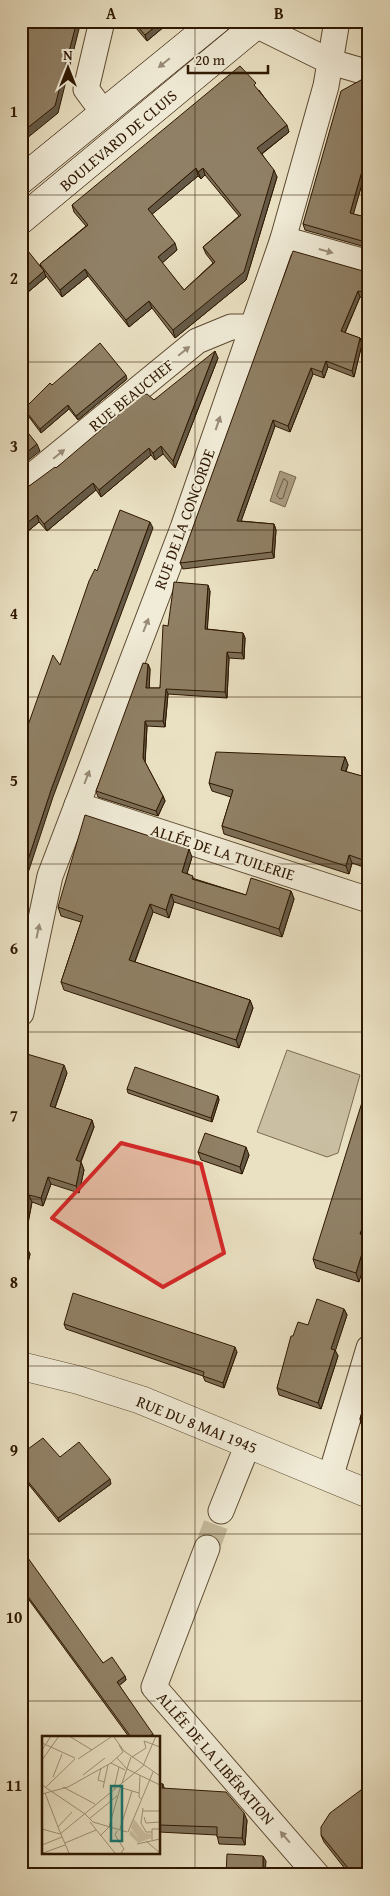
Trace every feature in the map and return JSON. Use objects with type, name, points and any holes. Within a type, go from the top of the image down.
[{"type":"main road","name":"BOULEVARD DE CLUIS","points":[[21,180],[216,21]]},
{"type":"main road","name":"BOULEVARD DE CLUIS","points":[[21,220],[258,23]]},
{"type":"main road","name":"RUE DU 8 MAI 1945","points":[[21,1366],[78,1380],[141,1400],[369,1494]]},
{"type":"street","points":[[102,21],[86,90],[103,112]]},
{"type":"street","name":"RUE DE LA CONCORDE","points":[[21,1013],[50,876],[183,528],[283,239],[331,62],[337,21]]},
{"type":"street","points":[[258,23],[331,62],[369,73]]},
{"type":"street","points":[[283,239],[369,263]]},
{"type":"street","name":"RUE BEAUCHEF","points":[[21,486],[197,341],[231,327],[251,327]]},
{"type":"street","name":"ALLÉE DE LA TUILERIE","points":[[76,805],[369,900]]},
{"type":"street","points":[[330,1478],[369,1348]]},
{"type":"street","points":[[221,1511],[248,1444]]},
{"type":"street","name":"ALLÉE DE LA LIBÉRATION","points":[[207,1548],[154,1688],[317,1875]]},
{"type":"highlighted area","points":[[121,1143],[201,1164],[224,1253],[163,1287],[52,1218]]},
{"type":"shaded area","points":[[287,1050],[360,1075],[338,1153],[327,1157],[257,1132]]},
{"type":"water","points":[[280,471],[296,477],[285,507],[270,501]]},
{"type":"building","points":[[21,21],[77,21],[55,106],[21,133]]},
{"type":"building","points":[[133,21],[162,21],[145,35]]},
{"type":"building","points":[[240,66],[256,83],[254,85],[287,125],[257,148],[274,170],[244,272],[173,330],[149,301],[126,320],[85,269],[60,290],[40,264],[88,225],[72,205]],"holes":[[[196,168],[198,172],[203,168],[241,215],[203,247],[215,262],[184,290],[158,257],[175,243],[148,209]]]},
{"type":"building","points":[[361,80],[369,81],[369,165],[364,164],[350,213],[369,218],[369,243],[303,224],[341,91]]},
{"type":"building","points":[[24,246],[44,271],[21,291],[21,248]]},
{"type":"building","points":[[293,251],[363,271],[369,270],[369,293],[358,291],[341,331],[360,338],[352,371],[326,361],[322,372],[311,368],[288,426],[273,420],[237,521],[274,524],[272,552],[180,563]]},
{"type":"building","points":[[100,343],[126,375],[76,416],[68,405],[40,429],[24,409],[50,383],[52,385]]},
{"type":"building","points":[[215,351],[173,461],[161,446],[153,453],[149,448],[99,490],[93,483],[44,524],[37,515],[21,528],[21,492],[56,468],[142,395],[147,394],[154,400]]},
{"type":"building","points":[[21,424],[37,444],[21,457]]},
{"type":"building","points":[[120,510],[150,522],[51,790],[21,884],[21,734],[24,727],[27,728],[53,655],[60,665],[89,581],[95,569],[97,571]]},
{"type":"building","points":[[174,582],[208,585],[205,629],[243,633],[242,653],[227,652],[225,692],[166,689],[163,721],[145,721],[143,758],[163,796],[156,811],[96,791],[143,663],[148,664],[146,688],[160,688],[163,625],[168,626]]},
{"type":"building","points":[[216,752],[345,757],[341,770],[369,778],[369,862],[349,855],[346,866],[222,826],[233,790],[209,783]]},
{"type":"building","points":[[85,815],[189,849],[182,872],[193,876],[192,879],[246,895],[251,878],[291,891],[279,929],[171,894],[166,910],[150,904],[129,960],[250,1000],[236,1040],[61,982],[83,916],[58,907]]},
{"type":"building","points":[[27,1054],[64,1065],[50,1106],[92,1120],[76,1160],[81,1162],[76,1186],[48,1177],[41,1198],[29,1195],[21,1236],[21,1081]]},
{"type":"building","points":[[135,1067],[218,1096],[211,1118],[127,1089]]},
{"type":"building","points":[[369,1080],[369,1208],[360,1234],[367,1237],[356,1273],[313,1259]]},
{"type":"building","points":[[205,1133],[246,1147],[240,1167],[198,1152]]},
{"type":"building","points":[[21,1245],[27,1247],[22,1275],[25,1275],[21,1296]]},
{"type":"building","points":[[73,1293],[235,1347],[223,1383],[203,1376],[204,1372],[64,1324]]},
{"type":"building","points":[[317,1299],[344,1309],[331,1349],[335,1350],[318,1403],[277,1388],[291,1336],[293,1336],[298,1322],[308,1325]]},
{"type":"building","points":[[369,1388],[369,1422],[360,1419]]},
{"type":"building","points":[[43,1438],[60,1457],[79,1442],[110,1479],[58,1518],[21,1473],[21,1443],[28,1449]]},
{"type":"building","points":[[28,1558],[103,1663],[112,1657],[125,1676],[117,1682],[153,1734],[150,1736],[130,1736],[21,1587],[21,1562]]},
{"type":"building","points":[[160,1784],[163,1784],[162,1788],[226,1792],[244,1813],[242,1838],[217,1837],[217,1827],[160,1825]]},
{"type":"building","points":[[369,1784],[369,1875],[347,1875],[344,1871],[348,1868],[321,1835],[321,1827],[330,1813]]},
{"type":"building","points":[[227,1854],[263,1856],[263,1875],[226,1875]]},
{"type":"tunnel","points":[[207,1548],[221,1511]]}]
